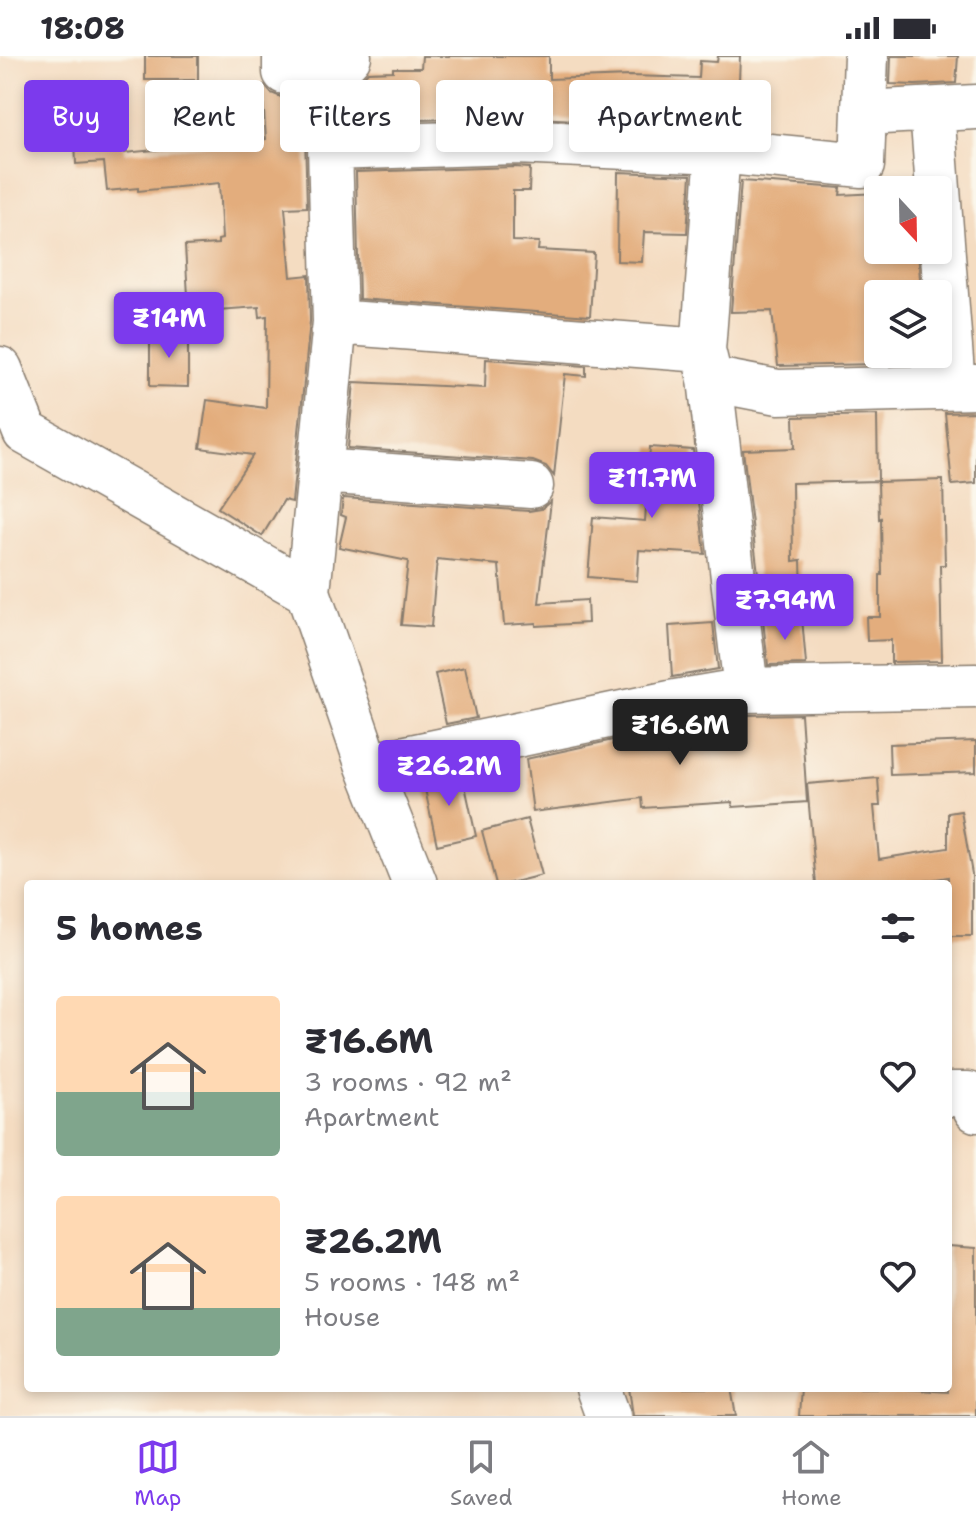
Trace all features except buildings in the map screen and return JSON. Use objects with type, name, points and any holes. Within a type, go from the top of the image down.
[{"type":"street","points":[[285,56],[285,72],[338,67]]},
{"type":"street","points":[[728,152],[862,165],[866,56]]},
{"type":"street","points":[[864,113],[976,107]]},
{"type":"street","points":[[335,322],[706,364],[778,392],[965,387],[932,110]]},
{"type":"street","points":[[420,145],[515,142],[569,144]]},
{"type":"street","points":[[331,152],[335,322],[308,592],[368,766],[413,880]]},
{"type":"street","points":[[718,152],[706,364],[746,690]]},
{"type":"street","points":[[0,369],[25,432],[308,592]]},
{"type":"street","points":[[320,471],[531,486]]},
{"type":"street","points":[[368,766],[746,690],[976,686]]},
{"type":"street","points":[[952,1094],[968,1094],[976,1110]]},
{"type":"street","points":[[599,1392],[608,1416]]}]
